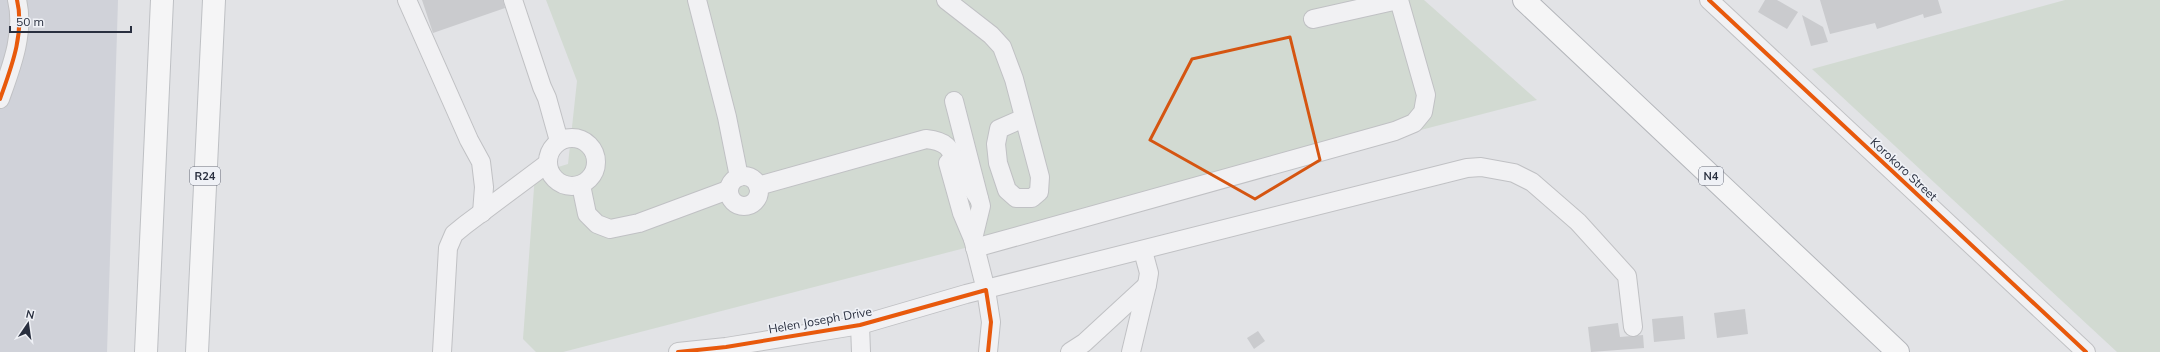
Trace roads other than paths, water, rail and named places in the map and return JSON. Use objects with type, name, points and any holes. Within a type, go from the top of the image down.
[{"type":"main road","points":[[146,352],[162,0]]},
{"type":"main road","name":"R24","points":[[197,352],[214,0]]},
{"type":"main road","name":"N4","points":[[1526,1],[1898,352]]},
{"type":"street","points":[[0,99],[15,54],[18,35],[17,0]]},
{"type":"street","points":[[406,0],[469,140],[481,162],[484,187],[482,213]]},
{"type":"street","points":[[513,0],[542,87],[548,98],[559,141]]},
{"type":"street","points":[[581,185],[587,214],[597,224],[610,229],[639,223],[733,183],[750,177],[758,186],[758,198],[754,203],[743,206],[732,201],[733,183],[727,117],[697,0]]},
{"type":"street","points":[[946,0],[991,35],[1002,47],[1014,79],[1024,118]]},
{"type":"street","points":[[974,243],[1395,131],[1414,123],[1423,112],[1426,95],[1399,0],[1312,19]]},
{"type":"street","name":"Korokoro Street","points":[[1709,0],[2086,352]]},
{"type":"street","points":[[954,101],[981,206],[974,243]]},
{"type":"street","points":[[571,138],[578,139],[591,147],[595,154],[596,168],[593,176],[581,185],[566,186],[559,183],[553,177],[548,163],[552,149],[559,141],[571,138]]},
{"type":"street","points":[[758,186],[926,139],[936,140],[945,144],[951,149],[962,175],[980,199]]},
{"type":"street","points":[[936,140],[942,146],[962,213],[974,243],[986,290],[991,322],[988,352]]},
{"type":"street","points":[[442,352],[448,248],[454,234],[548,163]]},
{"type":"street","name":"Helen Joseph Drive","points":[[678,352],[726,347],[860,325],[986,290],[1142,250],[1467,168],[1481,167],[1514,172],[1532,182],[1578,222],[1627,276],[1633,327]]},
{"type":"street","points":[[1131,352],[1147,285],[1148,273],[1142,250]]},
{"type":"street","points":[[1070,352],[1084,343],[1147,285]]},
{"type":"street","points":[[860,325],[860,352]]}]
